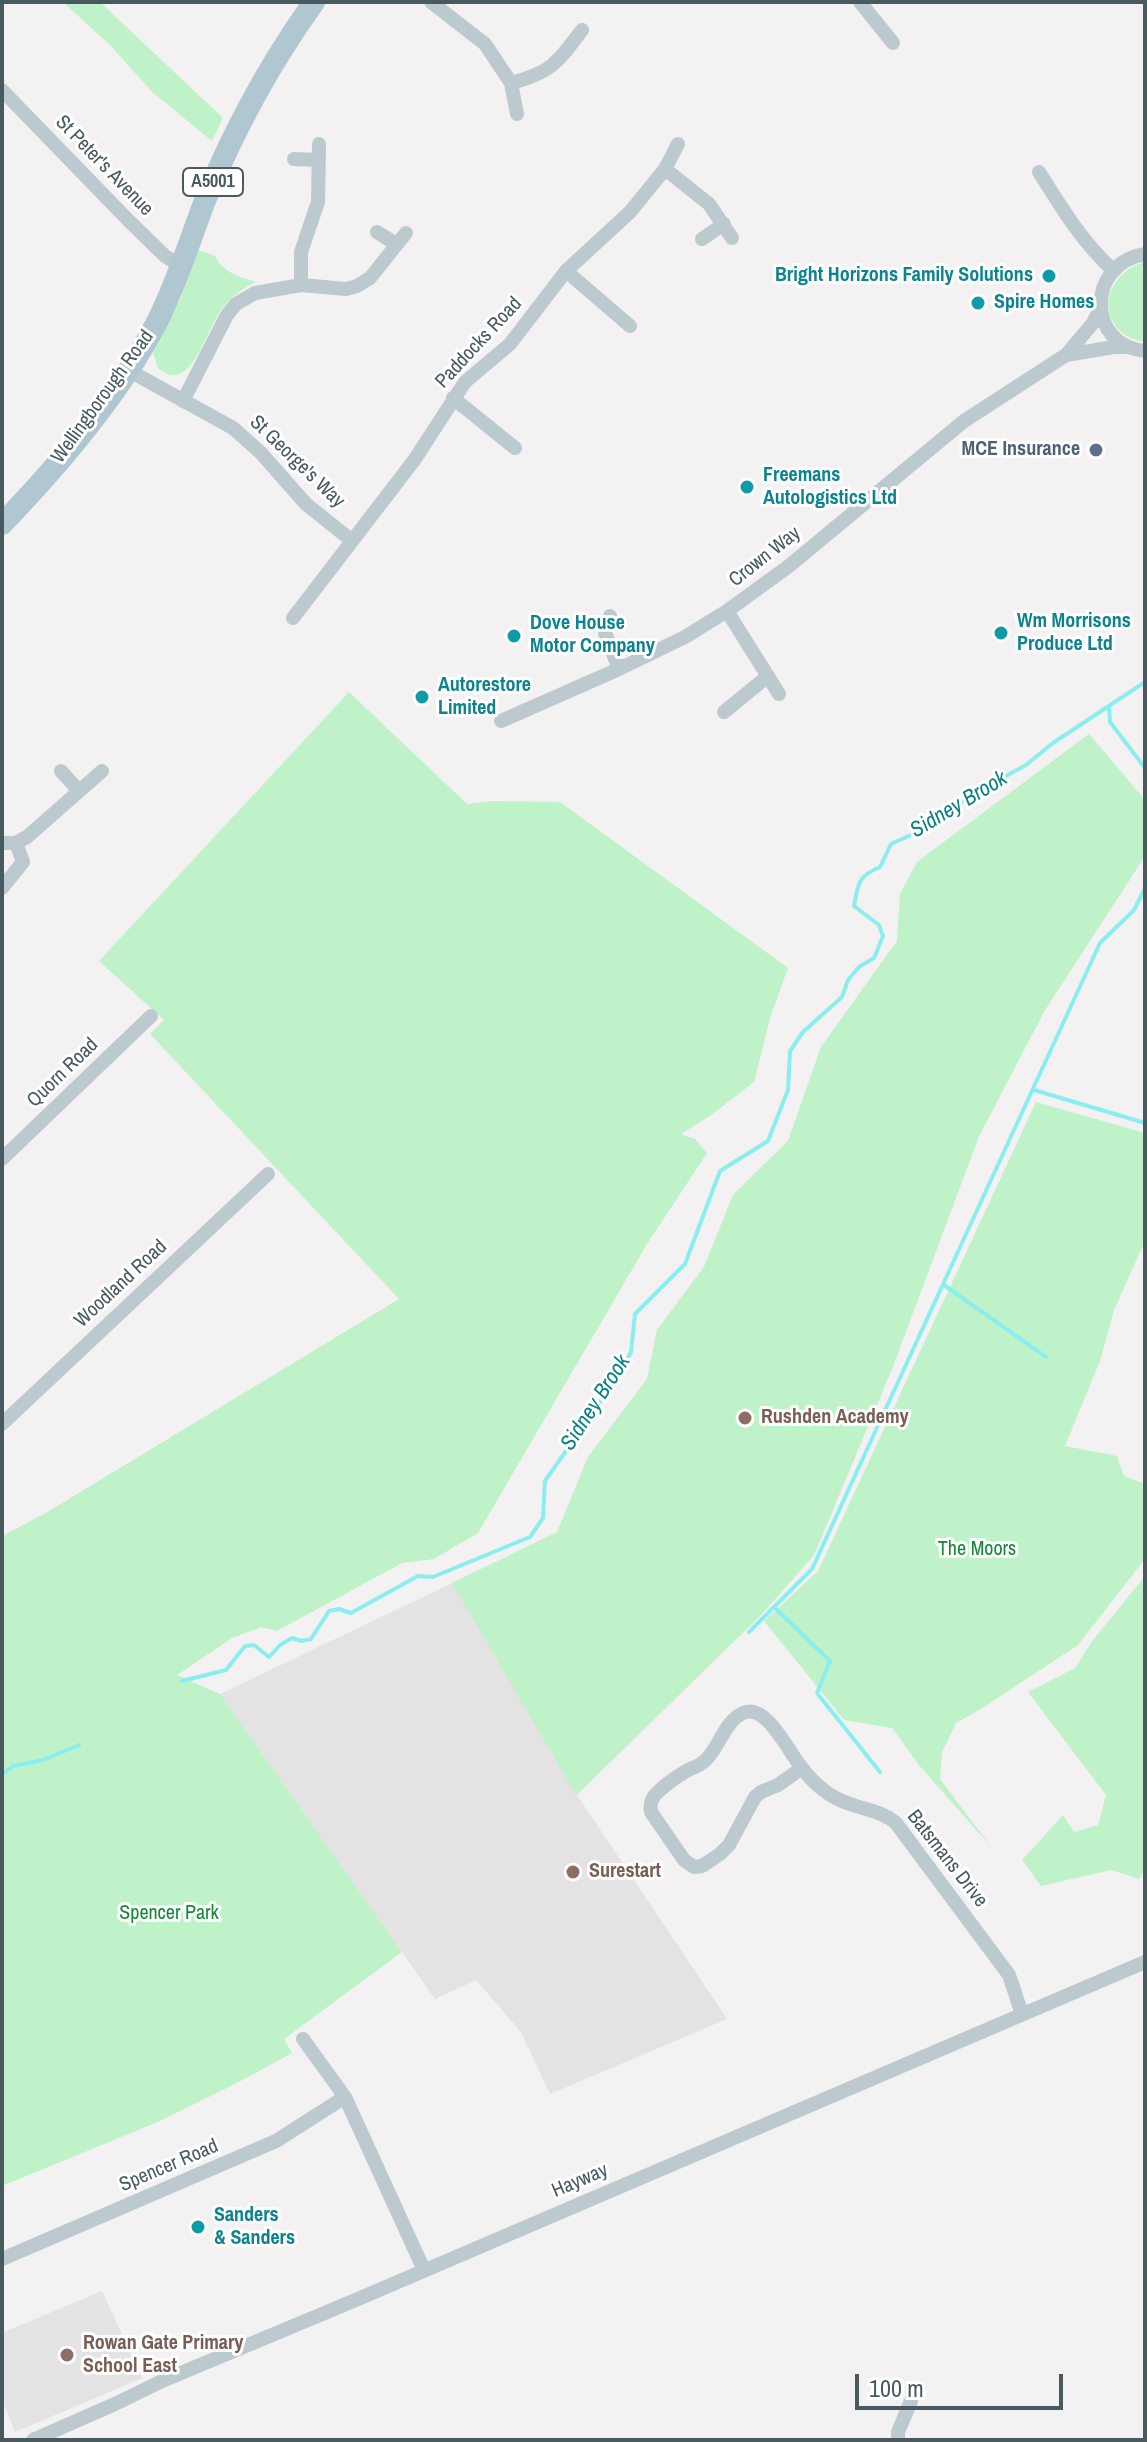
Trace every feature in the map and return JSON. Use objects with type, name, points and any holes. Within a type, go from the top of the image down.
[{"type":"main road","name":"Wellingborough Road","points":[[2,524],[68,449],[128,370],[157,321],[231,144],[314,2]]},
{"type":"street","points":[[431,2],[485,44],[511,83],[517,114]]},
{"type":"street","points":[[860,2],[893,43]]},
{"type":"street","points":[[511,83],[538,75],[557,64],[585,28]]},
{"type":"street","name":"St Peter's Avenue","points":[[2,90],[128,220],[165,256],[181,266]]},
{"type":"street","points":[[301,285],[301,252],[318,202],[319,144]]},
{"type":"street","name":"Paddocks Road","points":[[293,618],[415,459],[453,398],[475,373],[510,344],[566,271],[630,212],[665,169],[678,144]]},
{"type":"street","points":[[294,159],[319,160]]},
{"type":"street","points":[[665,169],[700,194],[732,238]]},
{"type":"street","points":[[1039,172],[1093,252],[1113,270],[1130,257],[1144,254]]},
{"type":"street","points":[[702,239],[724,224]]},
{"type":"street","points":[[183,401],[227,315],[236,304],[255,293],[301,285],[346,289],[357,286],[370,278],[401,239],[377,232]]},
{"type":"street","name":"Crown Way","points":[[501,721],[685,637],[789,566],[964,421],[1066,355],[1093,323],[1101,307],[1100,296],[1106,278],[1113,270]]},
{"type":"street","points":[[566,271],[630,326]]},
{"type":"street","points":[[1101,307],[1101,315],[1109,332],[1121,343],[1145,351]]},
{"type":"street","name":"Crown Way","points":[[1066,355],[1129,347]]},
{"type":"street","name":"St George's Way","points":[[128,370],[233,428],[261,453],[306,504],[351,540]]},
{"type":"street","points":[[453,398],[515,448]]},
{"type":"street","points":[[727,611],[779,694]]},
{"type":"street","points":[[610,616],[605,633],[619,669]]},
{"type":"street","points":[[724,712],[768,676]]},
{"type":"street","points":[[61,771],[79,791]]},
{"type":"street","points":[[2,888],[23,862],[9,843],[27,837],[102,771]]},
{"type":"street","name":"Quorn Road","points":[[2,1159],[151,1016]]},
{"type":"street","name":"Woodland Road","points":[[2,1424],[268,1174]]},
{"type":"street","name":"Batsmans Drive","points":[[802,1768],[755,1797],[729,1845],[702,1866],[694,1867],[684,1860],[651,1812],[650,1805],[655,1795],[685,1770],[708,1759],[725,1730],[745,1712],[755,1711],[763,1715],[802,1768],[833,1796],[883,1814],[896,1823],[1009,1975],[1022,2014]]},
{"type":"street","name":"Hayway","points":[[33,2440],[162,2381],[1145,1962]]},
{"type":"street","points":[[303,2039],[345,2097],[424,2270]]},
{"type":"street","name":"Spencer Road","points":[[2,2259],[276,2141],[345,2097]]},
{"type":"street","points":[[898,2440],[898,2432],[911,2401]]},
{"type":"shaded area","name":"Rushden Academy","points":[[1089,734],[1145,800],[1145,856],[1045,1010],[979,1136],[892,1369],[814,1555],[761,1615],[577,1795],[727,2019],[550,2094],[521,2032],[476,1980],[435,1999],[220,1694],[557,1533],[588,1457],[647,1379],[657,1330],[704,1267],[733,1195],[788,1141],[821,1047],[897,941],[900,894],[917,862]]},
{"type":"shaded area","name":"Rowan Gate Primary School East","points":[[102,2291],[142,2378],[15,2432],[2,2400],[2,2333]]},
{"type":"green space","points":[[63,2],[100,2],[223,118],[212,141],[152,92],[112,47]]},
{"type":"green space","points":[[197,249],[215,256],[232,274],[256,282],[237,293],[225,305],[188,368],[179,374],[169,375],[158,368],[153,353],[180,300]]},
{"type":"green space","points":[[1145,262],[1143,342],[1125,335],[1115,325],[1108,304],[1115,283],[1133,267]]},
{"type":"green space","name":"Spencer Park","points":[[349,692],[467,804],[492,801],[560,802],[788,968],[770,1018],[754,1082],[681,1134],[695,1139],[707,1153],[647,1244],[478,1533],[434,1559],[402,1563],[277,1631],[261,1627],[232,1638],[177,1675],[220,1694],[402,1952],[284,2039],[292,2053],[160,2121],[2,2186],[2,1536],[44,1514],[399,1299],[150,1034],[164,1020],[99,961]]},
{"type":"green space","name":"Rushden Academy","points":[[1089,734],[1145,800],[1145,856],[1045,1010],[979,1136],[892,1369],[814,1555],[761,1615],[576,1795],[452,1583],[557,1532],[588,1457],[647,1379],[657,1330],[704,1267],[733,1195],[788,1141],[821,1047],[897,941],[900,894],[917,862]]},
{"type":"green space","name":"The Moors","points":[[1036,1102],[1145,1133],[1145,1241],[1114,1310],[1100,1361],[1065,1446],[1117,1456],[1124,1476],[1145,1484],[1145,1559],[1078,1645],[956,1723],[942,1752],[940,1779],[992,1848],[919,1765],[892,1728],[844,1720],[764,1621],[818,1571]]},
{"type":"green space","points":[[1145,1576],[1145,1869],[1139,1879],[1111,1870],[1041,1886],[1022,1860],[1063,1815],[1074,1832],[1098,1825],[1106,1795],[1028,1692],[1075,1668],[1093,1640]]},
{"type":"waterway","name":"Sidney Brook","points":[[182,1681],[226,1670],[245,1646],[254,1645],[269,1657],[292,1638],[301,1641],[311,1639],[329,1611],[339,1609],[351,1613],[418,1576],[433,1577],[530,1537],[543,1518],[545,1481],[619,1375],[631,1352],[635,1314],[685,1264],[720,1171],[768,1141],[788,1090],[790,1051],[803,1032],[842,997],[848,980],[859,967],[874,958],[883,936],[879,925],[854,906],[863,877],[880,867],[891,844],[935,824],[969,796],[1026,765],[1053,743],[1145,682]]},
{"type":"waterway","points":[[1109,706],[1110,722],[1145,768]]},
{"type":"waterway","points":[[749,1632],[812,1569],[1100,943],[1134,910],[1145,888]]},
{"type":"waterway","points":[[1034,1090],[1145,1123]]},
{"type":"waterway","points":[[944,1285],[1046,1357]]},
{"type":"waterway","points":[[774,1607],[830,1661],[817,1693],[880,1772]]},
{"type":"waterway","name":"Sidney Brook","points":[[2,1774],[13,1766],[43,1760],[79,1745]]},
{"type":"place","name":"Bright Horizons Family Solutions","points":[[1049,276]]},
{"type":"place","name":"Spire Homes","points":[[978,303]]},
{"type":"place","name":"MCE Insurance","points":[[1096,450]]},
{"type":"place","name":"Freemans Autologistics Ltd","points":[[747,487]]},
{"type":"place","name":"Wm Morrisons Produce Ltd","points":[[1001,633]]},
{"type":"place","name":"Dove House Motor Company","points":[[514,636]]},
{"type":"place","name":"Autorestore Limited","points":[[422,697]]},
{"type":"place","name":"Rushden Academy","points":[[745,1418]]},
{"type":"place","name":"Surestart","points":[[573,1872]]},
{"type":"place","name":"Sanders & Sanders","points":[[198,2227]]},
{"type":"place","name":"Rowan Gate Primary School East","points":[[67,2355]]}]
